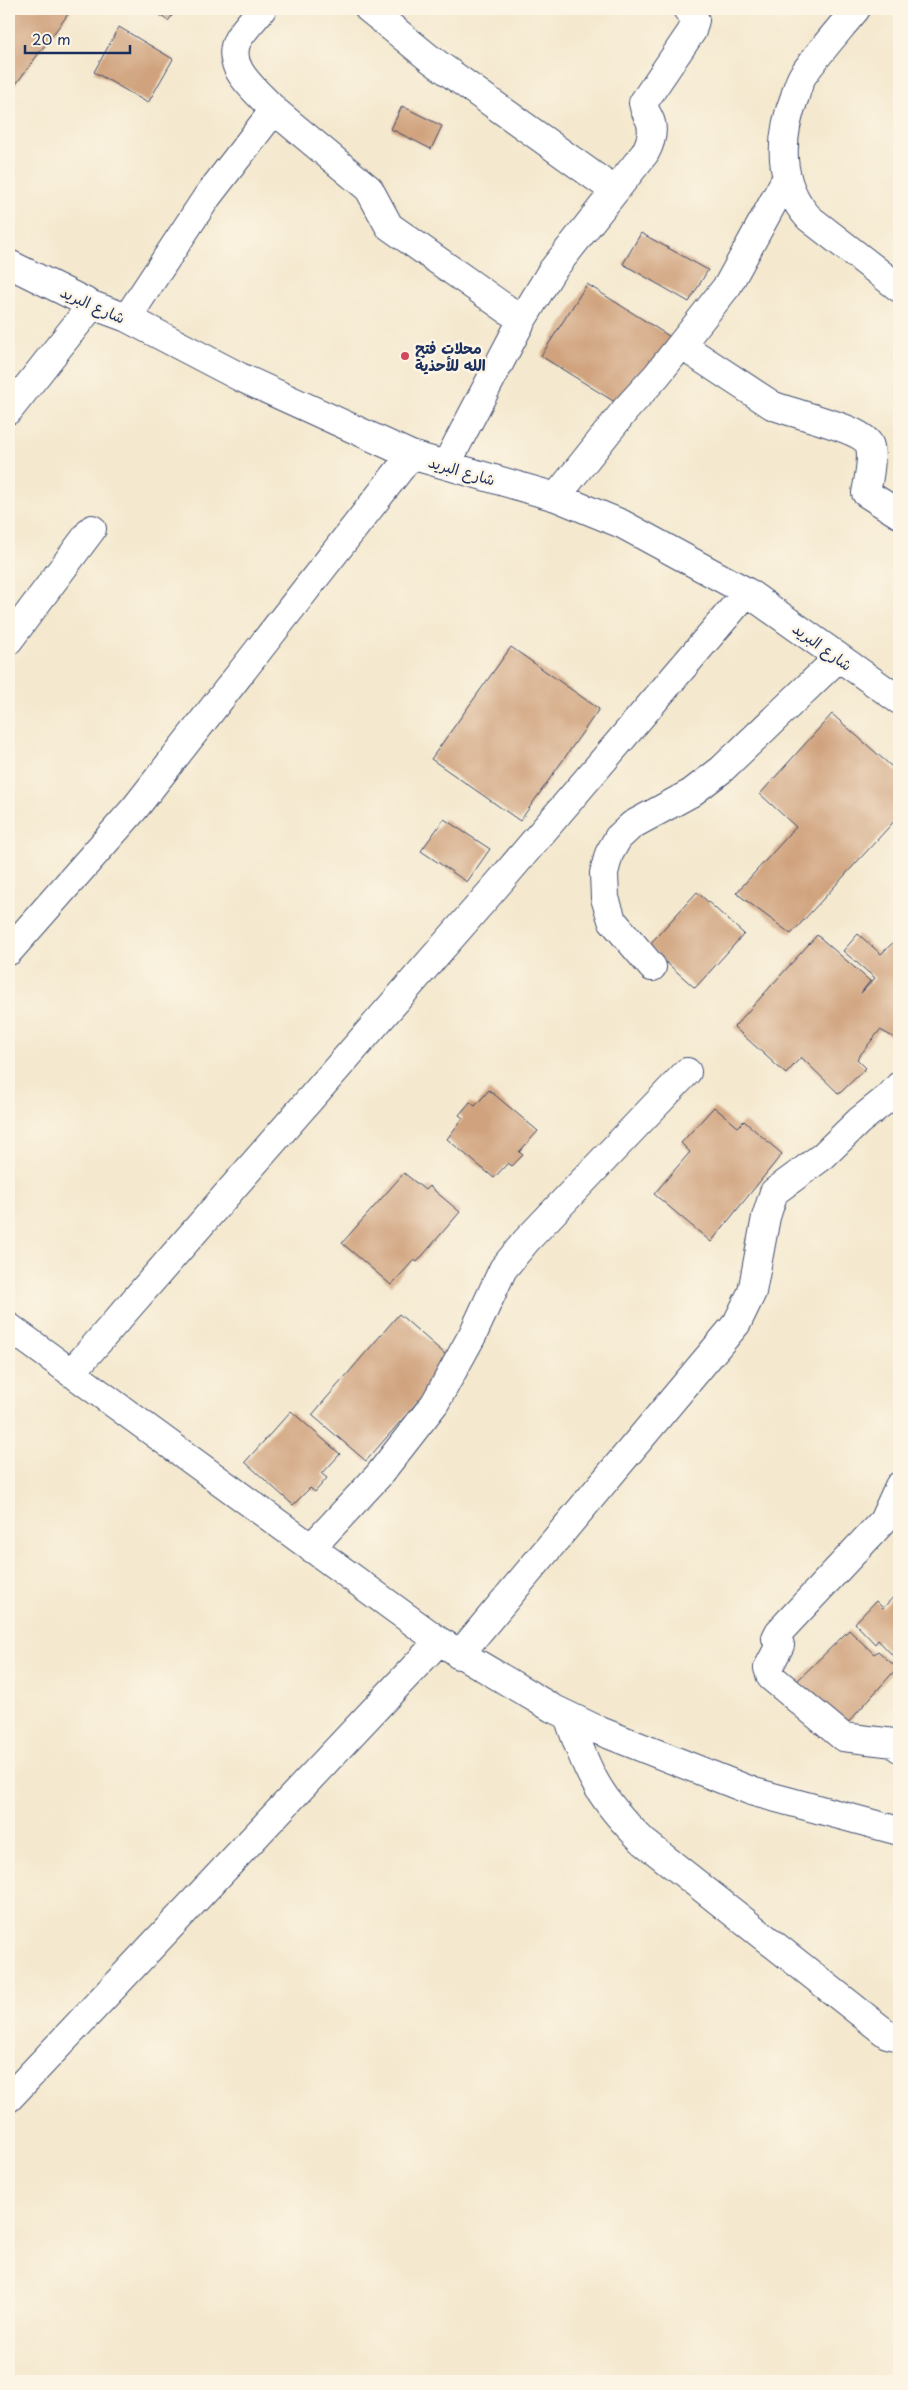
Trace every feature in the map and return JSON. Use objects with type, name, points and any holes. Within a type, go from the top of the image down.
[{"type":"street","points":[[262,9],[238,40],[232,56],[236,68],[274,110],[369,189],[389,226],[522,320]]},
{"type":"street","points":[[369,9],[429,58],[615,191]]},
{"type":"street","points":[[446,465],[522,320],[551,272],[645,153],[651,142],[652,130],[649,118],[644,111],[644,103],[647,95],[692,31],[695,20],[687,9]]},
{"type":"street","points":[[856,9],[802,76],[786,118],[782,160],[800,209],[899,288]]},
{"type":"street","points":[[127,318],[207,197],[274,110]]},
{"type":"street","points":[[556,497],[728,285],[788,177]]},
{"type":"street","name":"شارع البريد","points":[[9,264],[92,305],[127,318],[240,377],[411,455],[556,497],[622,524],[747,592],[899,700]]},
{"type":"street","points":[[9,410],[92,305]]},
{"type":"street","points":[[681,345],[772,405],[826,421],[867,441],[871,449],[869,465],[871,471],[866,493],[899,514]]},
{"type":"street","points":[[9,951],[135,808],[411,455]]},
{"type":"street","points":[[9,640],[92,529]]},
{"type":"street","points":[[72,1373],[498,885],[747,592]]},
{"type":"street","points":[[652,967],[612,920],[605,898],[604,873],[609,854],[618,838],[632,825],[692,793],[721,770],[838,658]]},
{"type":"street","points":[[311,1548],[378,1476],[435,1403],[473,1334],[503,1269],[526,1241],[688,1072]]},
{"type":"street","points":[[9,2098],[449,1648],[738,1323],[752,1292],[766,1217],[774,1192],[823,1156],[859,1121],[896,1097]]},
{"type":"street","points":[[9,1327],[449,1648],[568,1716],[665,1758],[754,1792],[899,1831]]},
{"type":"street","points":[[899,1486],[884,1521],[778,1632],[776,1638],[780,1645],[768,1668],[771,1677],[843,1737],[894,1743],[899,1748]]},
{"type":"street","points":[[568,1716],[583,1760],[603,1798],[620,1819],[644,1842],[826,1987],[887,2034],[899,2038]]},
{"type":"building","points":[[9,9],[72,9],[13,88],[9,85]]},
{"type":"building","points":[[152,9],[177,9],[168,21]]},
{"type":"building","points":[[119,27],[173,59],[148,103],[94,72]]},
{"type":"building","points":[[402,106],[442,126],[431,149],[391,129]]},
{"type":"building","points":[[641,233],[708,270],[689,302],[623,264]]},
{"type":"building","points":[[587,284],[672,338],[626,409],[541,356]]},
{"type":"building","points":[[511,647],[599,709],[520,821],[431,759]]},
{"type":"building","points":[[832,714],[899,773],[899,816],[791,934],[736,893],[796,827],[760,794]]},
{"type":"building","points":[[444,819],[490,849],[467,882],[421,851]]},
{"type":"building","points":[[697,892],[744,934],[695,988],[648,946]]},
{"type":"building","points":[[858,934],[881,954],[899,937],[899,1040],[880,1030],[857,1059],[866,1068],[839,1094],[801,1057],[786,1074],[734,1027],[817,935],[870,981],[861,993],[875,978],[843,951]]},
{"type":"building","points":[[489,1090],[538,1131],[519,1152],[523,1155],[512,1166],[508,1163],[494,1178],[447,1139],[463,1118],[459,1115],[470,1102],[475,1106]]},
{"type":"building","points":[[714,1107],[738,1127],[744,1121],[782,1154],[711,1242],[654,1194],[690,1152],[681,1143]]},
{"type":"building","points":[[404,1173],[425,1190],[429,1186],[460,1212],[417,1262],[414,1260],[391,1285],[342,1243]]},
{"type":"building","points":[[399,1314],[453,1361],[366,1461],[312,1415]]},
{"type":"building","points":[[291,1411],[340,1454],[322,1474],[327,1478],[315,1492],[310,1488],[293,1505],[245,1462]]},
{"type":"building","points":[[899,1591],[899,1662],[878,1640],[875,1644],[855,1623],[876,1601],[883,1608]]},
{"type":"building","points":[[849,1630],[874,1654],[878,1651],[897,1668],[847,1724],[797,1681]]},
{"type":"place","name":"محلات فتح الله للأحذية","points":[[405,356]]}]
